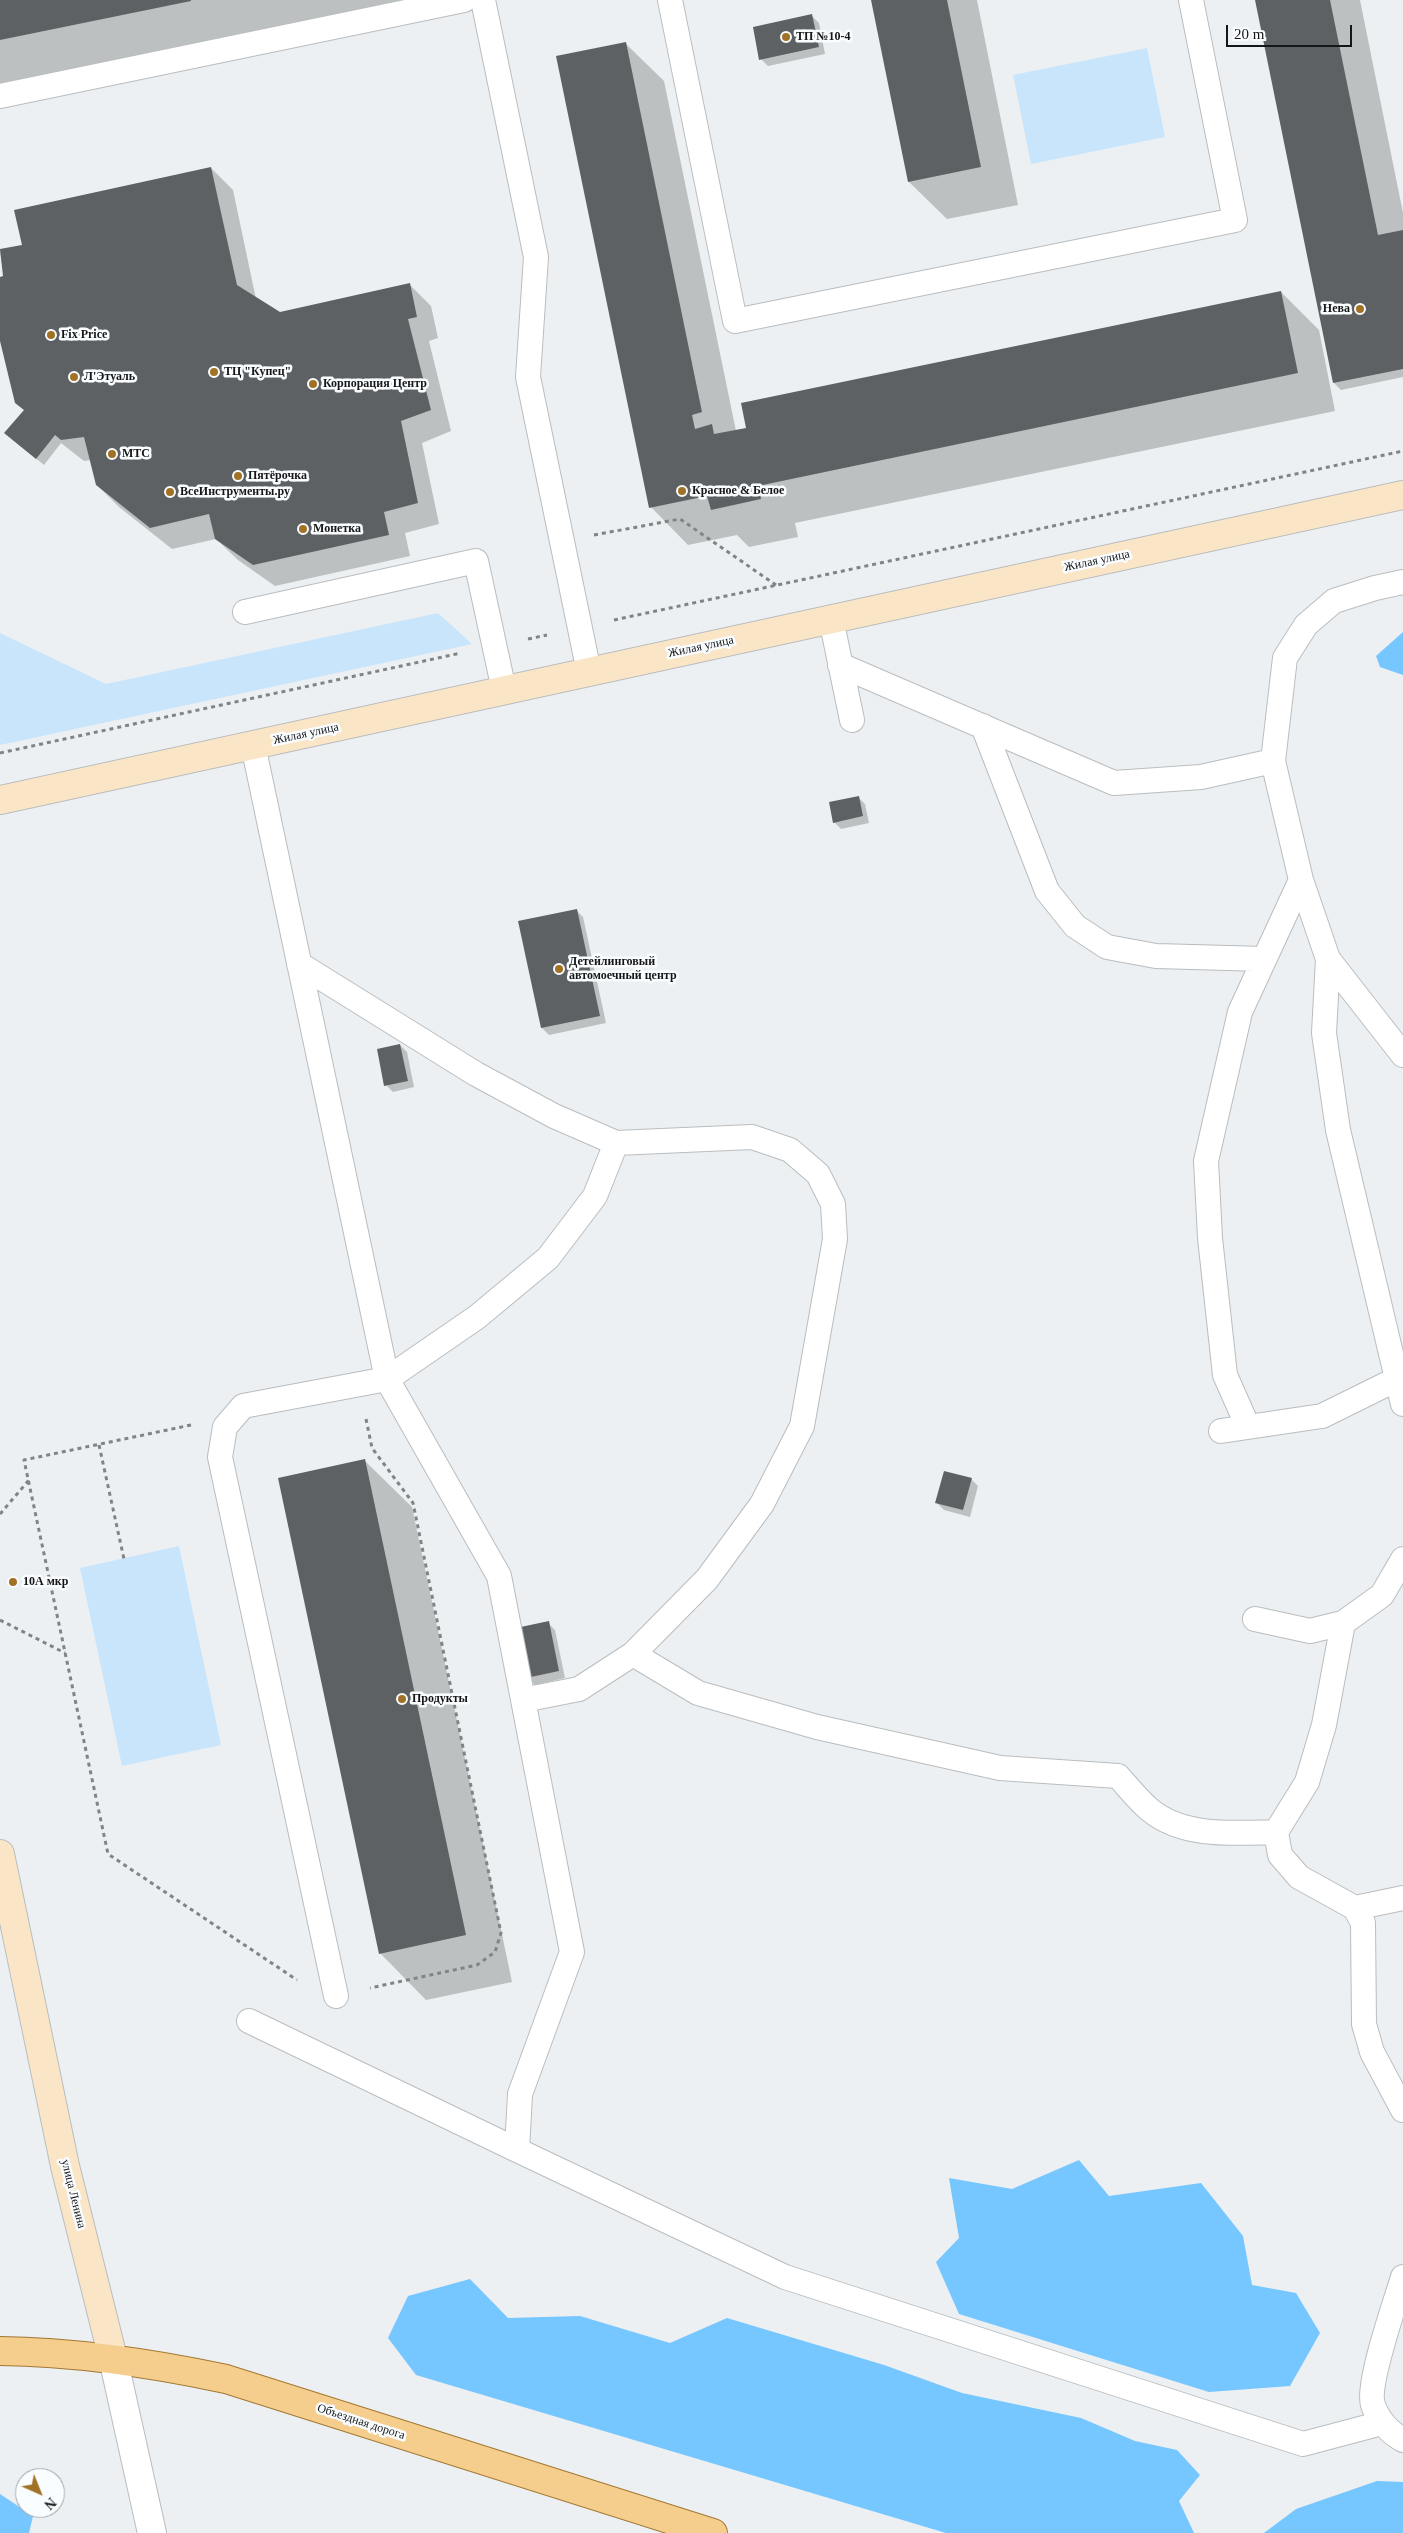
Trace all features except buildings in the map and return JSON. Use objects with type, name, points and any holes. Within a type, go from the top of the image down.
[{"type":"main road","name":"Жилая улица","points":[[0,800],[1403,495]]},
{"type":"main road","name":"улица Ленина","points":[[0,1854],[66,2166],[113,2358]]},
{"type":"main road","name":"Объездная дорога","points":[[0,2351],[113,2358],[226,2379],[713,2533]]},
{"type":"street","name":"улица Ленина","points":[[113,2358],[152,2533]]},
{"type":"lane","points":[[0,96],[464,0]]},
{"type":"lane","points":[[483,0],[536,257],[528,377],[589,672]]},
{"type":"lane","points":[[670,0],[735,321],[1235,220],[1191,0]]},
{"type":"lane","points":[[245,612],[476,561],[504,690]]},
{"type":"lane","points":[[1403,582],[1334,601],[1306,625],[1285,658],[1273,761],[1301,880],[1328,959],[1403,1055]]},
{"type":"lane","points":[[831,619],[852,720]]},
{"type":"lane","points":[[840,665],[1114,783],[1201,777],[1273,761]]},
{"type":"lane","points":[[983,726],[1047,891],[1075,926],[1107,947],[1156,956],[1264,959]]},
{"type":"lane","points":[[253,746],[387,1378],[499,1576],[572,1952],[520,2094],[517,2150]]},
{"type":"lane","points":[[1248,1427],[1225,1375],[1210,1238],[1206,1161],[1240,1012],[1301,880]]},
{"type":"lane","points":[[1328,959],[1324,1034],[1338,1130],[1403,1404]]},
{"type":"lane","points":[[299,964],[476,1074],[554,1116],[616,1143],[752,1137],[790,1150],[818,1174],[833,1204],[835,1239],[802,1426],[762,1504],[713,1571],[633,1654],[579,1689],[522,1700]]},
{"type":"lane","points":[[336,1996],[220,1457],[225,1427],[243,1406],[387,1378],[478,1317],[548,1258],[595,1196],[616,1143]]},
{"type":"lane","points":[[1221,1431],[1322,1416],[1397,1380]]},
{"type":"lane","points":[[1255,1619],[1310,1631],[1343,1623],[1382,1595],[1403,1559]]},
{"type":"lane","points":[[1343,1623],[1324,1726],[1307,1782],[1276,1832],[1280,1855],[1299,1877],[1355,1908],[1363,1923],[1364,2024],[1372,2052],[1403,2110]]},
{"type":"lane","points":[[633,1654],[698,1693],[808,1724],[1000,1768],[1118,1776],[1150,1810],[1181,1826],[1220,1834],[1276,1832]]},
{"type":"lane","points":[[1355,1908],[1403,1898]]},
{"type":"lane","points":[[249,2021],[785,2277],[1303,2444],[1382,2423]]},
{"type":"lane","points":[[1403,2277],[1373,2384],[1372,2404],[1382,2423],[1403,2440]]},
{"type":"path","points":[[0,753],[1403,451]]},
{"type":"path","points":[[562,541],[680,519],[776,586]]},
{"type":"path","points":[[236,1415],[24,1460],[108,1854],[323,1998],[477,1965],[495,1952],[501,1933],[413,1503],[372,1448],[360,1384]]},
{"type":"path","points":[[99,1444],[124,1559]]},
{"type":"path","points":[[0,1514],[29,1480]]},
{"type":"path","points":[[0,1620],[65,1653]]},
{"type":"shaded area","points":[[1147,48],[1165,137],[1031,164],[1013,75]]},
{"type":"shaded area","points":[[438,613],[472,644],[0,745],[0,633],[106,684]]},
{"type":"shaded area","points":[[1403,632],[1403,675],[1380,667],[1376,656]]},
{"type":"shaded area","points":[[179,1546],[221,1745],[122,1766],[80,1568]]},
{"type":"shaded area","points":[[1079,2160],[1109,2196],[1201,2183],[1243,2236],[1252,2285],[1296,2293],[1320,2333],[1290,2386],[1209,2392],[959,2314],[936,2262],[959,2238],[949,2178],[1012,2189]]},
{"type":"shaded area","points":[[470,2279],[508,2318],[580,2316],[670,2343],[727,2318],[884,2365],[962,2393],[1081,2418],[1135,2441],[1177,2450],[1200,2475],[1179,2501],[1194,2533],[946,2533],[416,2375],[388,2338],[408,2296]]},
{"type":"shaded area","points":[[1377,2481],[1403,2482],[1403,2533],[1264,2533],[1296,2509]]},
{"type":"shaded area","points":[[0,2494],[15,2504],[15,2518],[33,2518],[29,2533],[0,2533]]},
{"type":"place","name":"ТП №10-4","points":[[786,37]]},
{"type":"place","name":"Нева","points":[[1360,309]]},
{"type":"place","name":"Fix Price","points":[[51,335]]},
{"type":"place","name":"ТЦ \"Купец\"","points":[[214,372]]},
{"type":"place","name":"Л'Этуаль","points":[[74,377]]},
{"type":"place","name":"Корпорация Центр","points":[[313,384]]},
{"type":"place","name":"МТС","points":[[112,454]]},
{"type":"place","name":"Пятёрочка","points":[[238,476]]},
{"type":"place","name":"Красное & Белое","points":[[682,491]]},
{"type":"place","name":"ВсеИнструменты.ру","points":[[170,492]]},
{"type":"place","name":"Монетка","points":[[303,529]]},
{"type":"place","name":"Детейлинговый автомоечный центр","points":[[559,969]]},
{"type":"place","name":"10А мкр","points":[[13,1582]]},
{"type":"place","name":"Продукты","points":[[402,1699]]}]
